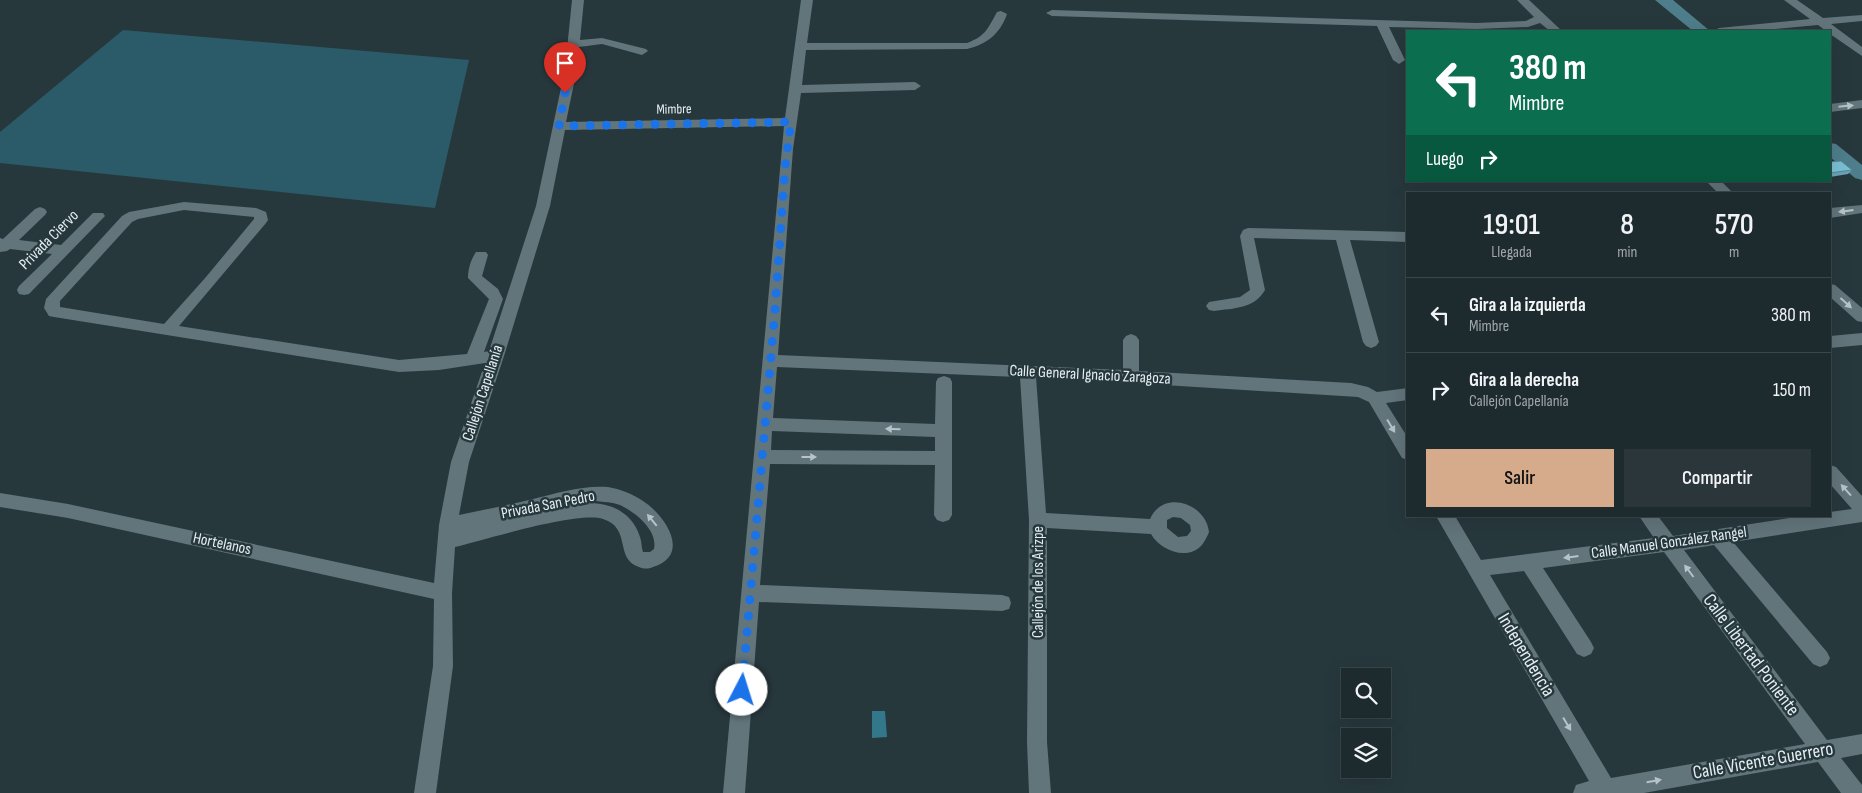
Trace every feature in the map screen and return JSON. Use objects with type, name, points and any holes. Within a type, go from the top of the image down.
[{"type":"main road","points":[[1651,0],[1687,30]]},
{"type":"main road","points":[[1664,0],[1701,30]]},
{"type":"main road","points":[[1831,136],[1862,161]]},
{"type":"main road","points":[[1831,149],[1862,174]]},
{"type":"street","name":"Callejón Capellanía","points":[[425,793],[440,703],[444,629],[443,593],[447,533],[460,462],[526,266],[543,206],[574,44],[578,0]]},
{"type":"street","points":[[734,793],[785,168],[807,0]]},
{"type":"street","points":[[1523,0],[1555,30]]},
{"type":"street","points":[[1790,0],[1862,52]]},
{"type":"street","points":[[1052,13],[1500,26],[1528,24],[1542,18]]},
{"type":"street","points":[[800,47],[967,46],[975,44],[992,32],[999,24],[1001,14]]},
{"type":"street","points":[[1730,30],[1862,18]]},
{"type":"street","points":[[1381,23],[1398,60]]},
{"type":"street","points":[[574,44],[602,41],[642,51]]},
{"type":"street","points":[[795,89],[915,86]]},
{"type":"street","points":[[1831,108],[1862,104]]},
{"type":"street","name":"Mimbre","points":[[559,126],[791,122]]},
{"type":"street","points":[[1714,182],[1725,192]]},
{"type":"street","points":[[167,330],[262,220],[261,216],[256,213],[184,206],[134,215],[127,219],[53,299],[52,308],[54,312],[167,330],[398,366],[439,364],[496,356]]},
{"type":"street","points":[[1831,213],[1862,209]]},
{"type":"street","points":[[2,245],[40,212]]},
{"type":"street","name":"Privada Ciervo","points":[[24,290],[98,216]]},
{"type":"street","points":[[1214,306],[1247,300],[1258,290],[1247,236],[1248,233],[1406,237]]},
{"type":"street","points":[[1341,234],[1370,342]]},
{"type":"street","points":[[2,245],[62,250]]},
{"type":"street","points":[[473,360],[496,299],[493,293],[475,278],[474,271],[481,255]]},
{"type":"street","points":[[1831,289],[1862,317]]},
{"type":"street","points":[[1831,342],[1862,339]]},
{"type":"street","points":[[1130,378],[1131,340]]},
{"type":"street","name":"Calle General Ignacio Zaragoza","points":[[770,361],[1028,371],[1352,389],[1375,398],[1406,394]]},
{"type":"street","name":"Callejón de los Arizpe","points":[[1028,371],[1038,520],[1037,742],[1040,793]]},
{"type":"street","points":[[943,515],[942,431],[944,382]]},
{"type":"street","points":[[1375,398],[1406,450]]},
{"type":"street","points":[[764,424],[942,431]]},
{"type":"street","points":[[761,457],[943,458]]},
{"type":"street","points":[[1831,473],[1862,508]]},
{"type":"street","name":"Privada San Pedro","points":[[447,533],[505,520],[592,495],[619,497],[648,514],[665,541],[664,551],[652,560],[640,560],[633,553],[627,527],[616,516],[600,510],[505,520]]},
{"type":"street","name":"Hortelanos","points":[[0,500],[68,511],[443,593]]},
{"type":"street","name":"Calle Manuel González Rangel","points":[[1476,569],[1718,537],[1766,522],[1862,515]]},
{"type":"street","name":"Independencia","points":[[1446,517],[1607,791]]},
{"type":"street","name":"Calle Libertad Poniente","points":[[1649,517],[1854,793]]},
{"type":"street","points":[[1038,520],[1157,527]]},
{"type":"street","points":[[1718,537],[1820,658]]},
{"type":"street","points":[[1529,562],[1584,648]]},
{"type":"street","points":[[750,593],[1002,603]]},
{"type":"street","name":"Calle Vicente Guerrero","points":[[1607,791],[1862,744]]},
{"type":"street","points":[[1584,793],[1607,791]]},
{"type":"shaded area","points":[[123,30],[469,60],[435,208],[0,163],[0,132]]},
{"type":"shaded area","points":[[872,711],[885,711],[887,737],[872,738]]},
{"type":"building","points":[[1841,161],[1852,170],[1831,173],[1831,162]]},
{"type":"route","points":[[565,93],[559,126],[791,122],[785,168],[775,310],[742,690]]}]
